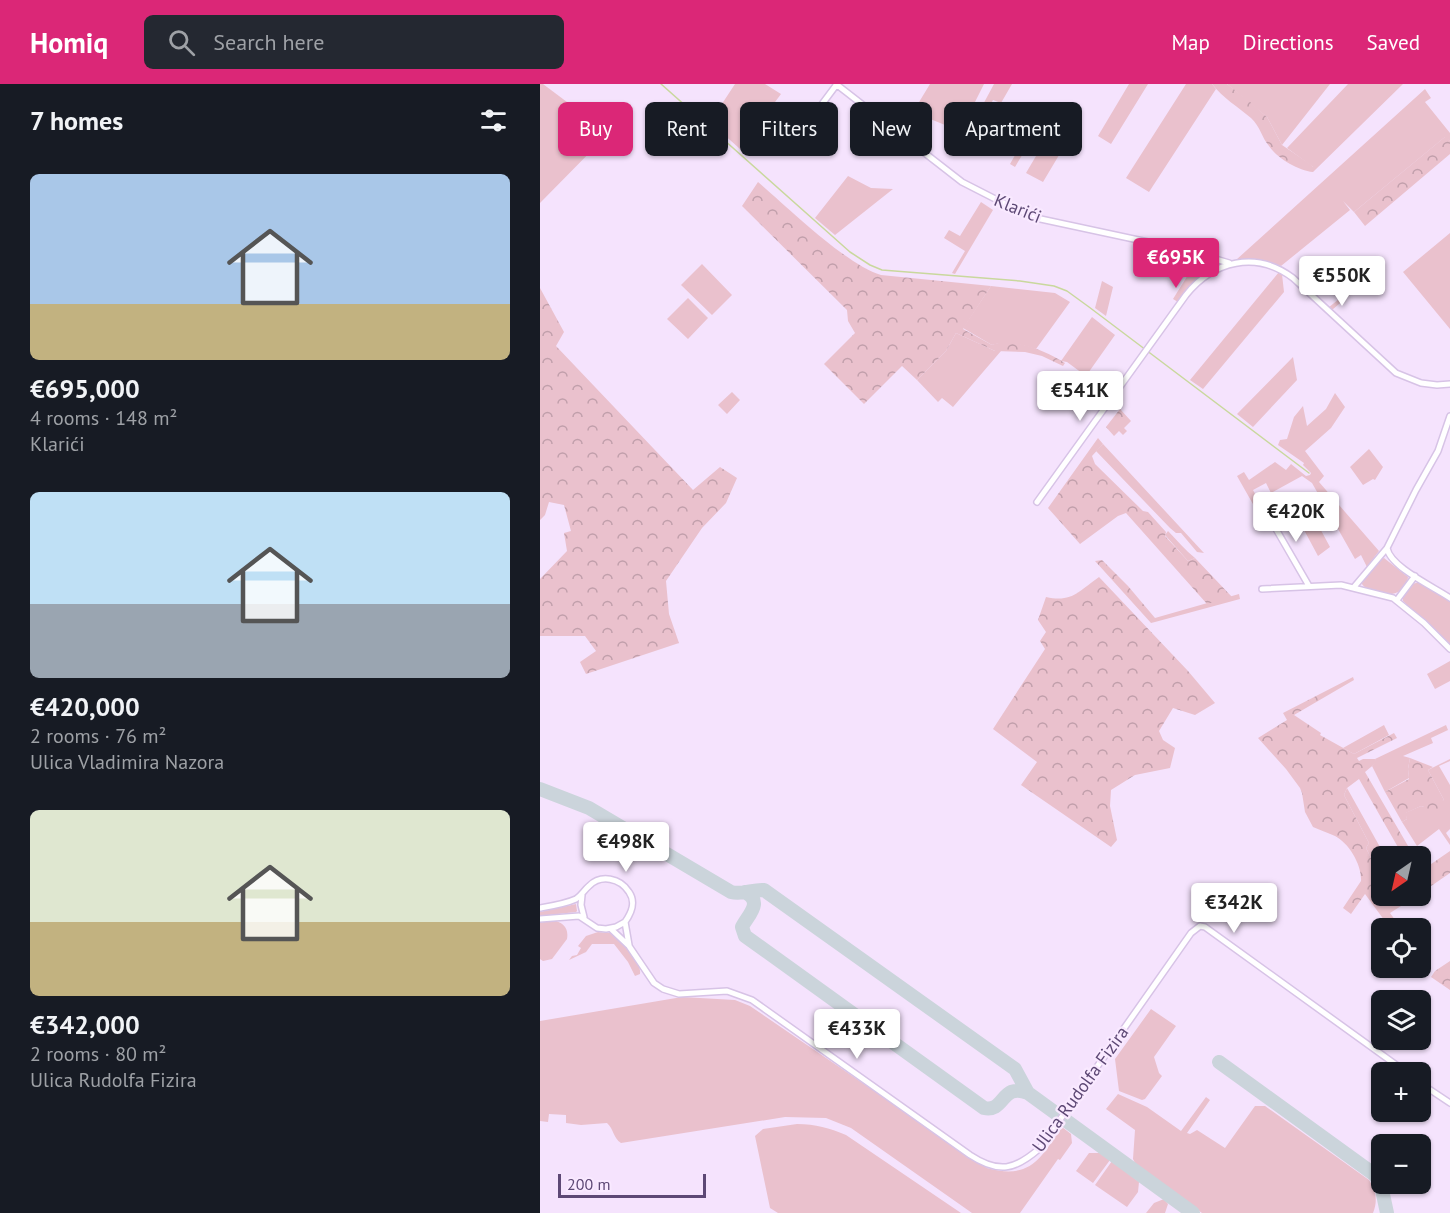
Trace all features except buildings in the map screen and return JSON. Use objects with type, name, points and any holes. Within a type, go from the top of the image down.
[{"type":"street","points":[[822,102],[834,85]]},
{"type":"street","name":"Klarići","points":[[834,85],[962,182],[1025,214],[1185,250],[1231,263]]},
{"type":"street","points":[[1037,502],[1196,283],[1216,269],[1231,263],[1259,263],[1280,269],[1293,278],[1396,373],[1421,383],[1450,384]]},
{"type":"street","points":[[1354,586],[1387,548],[1438,451],[1450,416]]},
{"type":"street","points":[[1265,510],[1310,586]]},
{"type":"street","points":[[1387,548],[1393,559],[1450,598]]},
{"type":"street","points":[[1397,600],[1415,576]]},
{"type":"street","points":[[1262,589],[1354,586],[1397,600],[1450,649]]},
{"type":"street","name":"Ulica Rudolfa Fizira","points":[[540,908],[574,900],[599,879],[612,879],[628,890],[632,900],[632,910],[625,922],[629,946]]},
{"type":"street","points":[[582,895],[581,905],[585,918]]},
{"type":"street","name":"Ulica Rudolfa Fizira","points":[[540,919],[576,915],[585,918],[597,928],[611,929],[629,946],[654,983],[663,989],[679,994],[727,991],[752,1000],[970,1155],[984,1164],[996,1167],[1017,1165],[1040,1148],[1191,933],[1200,926],[1205,927],[1392,1062]]},
{"type":"street","points":[[611,929],[625,922]]},
{"type":"street","points":[[1431,1090],[1450,1103]]},
{"type":"green space","points":[[540,84],[543,84],[567,102],[558,102],[558,156],[586,156],[540,203]]},
{"type":"green space","points":[[735,84],[765,84],[781,94],[775,102],[740,102],[740,149],[728,138],[728,102],[723,102]]},
{"type":"green space","points":[[930,84],[984,84],[975,102],[944,102],[944,125],[932,120],[932,102],[919,102]]},
{"type":"green space","points":[[994,84],[1012,84],[1002,102],[993,100],[984,102]]},
{"type":"green space","points":[[1129,84],[1148,84],[1111,144],[1098,136]]},
{"type":"green space","points":[[1186,84],[1212,84],[1216,89],[1149,192],[1126,178]]},
{"type":"green space","points":[[1212,84],[1227,84],[1249,101],[1267,117],[1282,145],[1310,164],[1313,172],[1295,166],[1273,151],[1254,121]]},
{"type":"green space","points":[[1227,84],[1330,84],[1282,145],[1267,117]]},
{"type":"green space","points":[[1348,84],[1403,84],[1313,172],[1313,167],[1287,148]]},
{"type":"green space","points":[[1425,89],[1431,98],[1425,102],[1450,133],[1450,141],[1445,137],[1354,212],[1343,201],[1350,210],[1281,266],[1259,260],[1236,260]]},
{"type":"green space","points":[[1446,136],[1450,141],[1450,154],[1365,226],[1354,212]]},
{"type":"green space","points":[[1015,156],[1022,156],[1015,167],[1010,164]]},
{"type":"green space","points":[[1036,156],[1058,156],[1043,182],[1026,173]]},
{"type":"green space","points":[[848,176],[871,188],[893,189],[835,235],[815,218]]},
{"type":"green space","points":[[758,182],[834,248],[867,269],[881,275],[991,286],[963,329],[992,345],[1009,342],[1030,346],[1065,363],[1063,366],[1042,356],[1025,352],[995,351],[956,333],[946,351],[917,380],[902,366],[864,404],[824,364],[855,333],[848,321],[847,310],[742,206]]},
{"type":"green space","points":[[981,202],[993,210],[955,274],[952,273],[965,251],[944,238],[949,230],[960,236]]},
{"type":"green space","points":[[1450,233],[1450,329],[1403,272]]},
{"type":"green space","points":[[1199,257],[1212,264],[1178,302],[1173,299]]},
{"type":"green space","points":[[702,264],[732,295],[712,315],[681,285]]},
{"type":"green space","points":[[1379,266],[1381,268],[1332,310],[1328,308]]},
{"type":"green space","points":[[1279,272],[1282,274],[1284,292],[1203,389],[1190,380]]},
{"type":"green space","points":[[1102,281],[1113,287],[1106,316],[1095,308]]},
{"type":"green space","points":[[991,286],[1055,293],[1070,302],[1036,349],[1008,343],[992,345],[963,328]]},
{"type":"green space","points":[[540,288],[564,332],[556,346],[693,490],[720,467],[737,478],[726,503],[702,528],[666,581],[669,614],[679,643],[586,674],[580,662],[596,651],[585,636],[540,636],[540,579],[567,551],[564,533],[571,531],[564,505],[549,502],[545,515],[540,520]]},
{"type":"green space","points":[[688,298],[708,318],[688,339],[667,319]]},
{"type":"green space","points":[[1092,317],[1115,335],[1086,376],[1067,362],[1061,361]]},
{"type":"green space","points":[[956,333],[995,351],[1001,351],[953,407],[942,398],[938,402],[917,380],[946,351]]},
{"type":"green space","points":[[1293,357],[1297,380],[1253,427],[1237,414]]},
{"type":"green space","points":[[732,392],[740,400],[727,414],[718,405]]},
{"type":"green space","points":[[1335,393],[1345,407],[1331,428],[1305,451],[1324,476],[1319,482],[1379,551],[1367,567],[1361,555],[1355,559],[1312,483],[1302,476],[1271,493],[1266,483],[1253,490],[1271,524],[1266,527],[1237,476],[1244,472],[1249,480],[1275,462],[1286,470],[1291,464],[1306,476],[1310,475],[1304,463],[1278,445],[1280,440],[1287,439],[1294,417],[1303,406],[1307,426],[1326,409]]},
{"type":"green space","points":[[1120,409],[1131,421],[1124,428],[1127,431],[1123,435],[1119,431],[1114,436],[1106,427]]},
{"type":"green space","points":[[1098,438],[1103,444],[1092,456],[1095,464],[1143,511],[1148,512],[1166,532],[1165,536],[1188,561],[1195,558],[1232,597],[1207,604],[1126,513],[1118,516],[1080,544],[1048,508]]},
{"type":"green space","points":[[1103,444],[1204,553],[1197,552],[1181,533],[1176,533],[1170,528],[1096,451]]},
{"type":"green space","points":[[1369,449],[1383,467],[1375,480],[1363,485],[1350,467]]},
{"type":"green space","points":[[1309,508],[1330,547],[1318,556],[1296,515]]},
{"type":"green space","points":[[1168,531],[1195,558],[1188,561],[1165,535]]},
{"type":"green space","points":[[1384,558],[1408,577],[1406,585],[1394,594],[1378,594],[1361,582],[1379,560]]},
{"type":"green space","points":[[1102,560],[1128,586],[1155,618],[1155,622],[1151,623],[1095,561]]},
{"type":"green space","points":[[1099,577],[1188,671],[1215,703],[1195,715],[1173,708],[1159,731],[1163,740],[1175,748],[1170,768],[1135,775],[1111,790],[1110,806],[1117,840],[1111,847],[1021,785],[1037,762],[993,729],[1045,649],[1040,641],[1046,632],[1038,620],[1046,597],[1069,597]]},
{"type":"green space","points":[[1421,583],[1450,601],[1450,646],[1403,601],[1403,596],[1412,584]]},
{"type":"green space","points":[[1239,594],[1240,599],[1155,622],[1155,618]]},
{"type":"green space","points":[[1450,661],[1450,681],[1435,689],[1427,674]]},
{"type":"green space","points":[[1353,677],[1354,680],[1294,715],[1321,733],[1320,735],[1354,754],[1394,733],[1397,738],[1357,758],[1359,761],[1375,759],[1377,762],[1365,772],[1408,846],[1397,846],[1359,779],[1347,788],[1344,795],[1369,843],[1366,848],[1371,858],[1371,902],[1365,894],[1351,914],[1343,908],[1361,881],[1357,862],[1350,849],[1340,839],[1313,827],[1305,812],[1300,788],[1258,738],[1287,720],[1283,713]]},
{"type":"green space","points":[[1384,725],[1389,735],[1354,754],[1343,748]]},
{"type":"green space","points":[[1446,725],[1448,730],[1431,738],[1433,743],[1403,756],[1410,758],[1409,778],[1385,792],[1372,766],[1376,762],[1375,759]]},
{"type":"green space","points":[[1410,758],[1433,767],[1428,770],[1444,800],[1441,802],[1447,813],[1434,822],[1421,806],[1406,813],[1407,819],[1402,822],[1385,792],[1409,779]]},
{"type":"green space","points":[[1450,759],[1439,766],[1450,785],[1450,829],[1446,833],[1450,839],[1450,845],[1439,829],[1417,846],[1402,822],[1407,819],[1405,813],[1444,800],[1428,770]]},
{"type":"green space","points":[[1347,788],[1379,846],[1371,846],[1371,858],[1366,848],[1369,843],[1344,795]]},
{"type":"green space","points":[[1450,851],[1450,873],[1431,886],[1431,864]]},
{"type":"green space","points":[[576,904],[576,912],[540,916],[540,912]]},
{"type":"green space","points":[[1374,906],[1401,906],[1390,913],[1394,918],[1383,918]]},
{"type":"green space","points":[[552,920],[564,926],[567,939],[552,959],[543,961],[540,959],[540,923]]},
{"type":"green space","points":[[598,932],[614,934],[624,942],[636,958],[640,974],[635,976],[628,962],[614,944],[592,944],[586,952],[569,960],[572,956],[577,955],[581,948],[578,946],[586,936]]},
{"type":"green space","points":[[1450,961],[1450,990],[1431,977],[1435,971]]},
{"type":"green space","points":[[682,997],[735,1000],[750,1006],[987,1168],[1002,1171],[1024,1169],[1040,1157],[1062,1127],[1071,1134],[1072,1143],[1020,1213],[972,1213],[851,1128],[826,1118],[785,1117],[621,1143],[616,1139],[607,1123],[581,1125],[566,1123],[566,1115],[549,1114],[548,1122],[540,1121],[540,1021]]},
{"type":"green space","points":[[1151,1009],[1176,1026],[1154,1057],[1162,1076],[1142,1100],[1119,1091],[1115,1059]]},
{"type":"green space","points":[[1118,1094],[1147,1107],[1181,1131],[1206,1097],[1210,1100],[1187,1133],[1190,1134],[1197,1130],[1225,1148],[1255,1106],[1265,1106],[1369,1180],[1371,1194],[1376,1196],[1373,1213],[1202,1213],[1136,1165],[1133,1159],[1135,1130],[1106,1109]]},
{"type":"green space","points":[[797,1124],[822,1127],[846,1135],[961,1213],[778,1213],[770,1208],[755,1136],[763,1129]]},
{"type":"green space","points":[[1089,1153],[1100,1153],[1110,1160],[1093,1183],[1076,1171]]},
{"type":"green space","points":[[1112,1161],[1139,1182],[1138,1192],[1127,1207],[1095,1185]]},
{"type":"green space","points":[[1164,1199],[1168,1204],[1165,1213],[1146,1213],[1154,1203]]},
{"type":"waterway","points":[[661,84],[850,252],[870,265],[882,270],[1020,281],[1054,286],[1067,291],[1309,473]]},
{"type":"taxiway","points":[[540,789],[589,808],[731,892],[764,890],[1015,1069],[1028,1093],[1193,1213]]},
{"type":"taxiway","points":[[745,892],[751,896],[754,904],[742,927],[745,936],[984,1108],[996,1106],[1013,1091],[1028,1093]]},
{"type":"taxiway","points":[[1219,1062],[1375,1175],[1381,1185],[1387,1213]]}]
